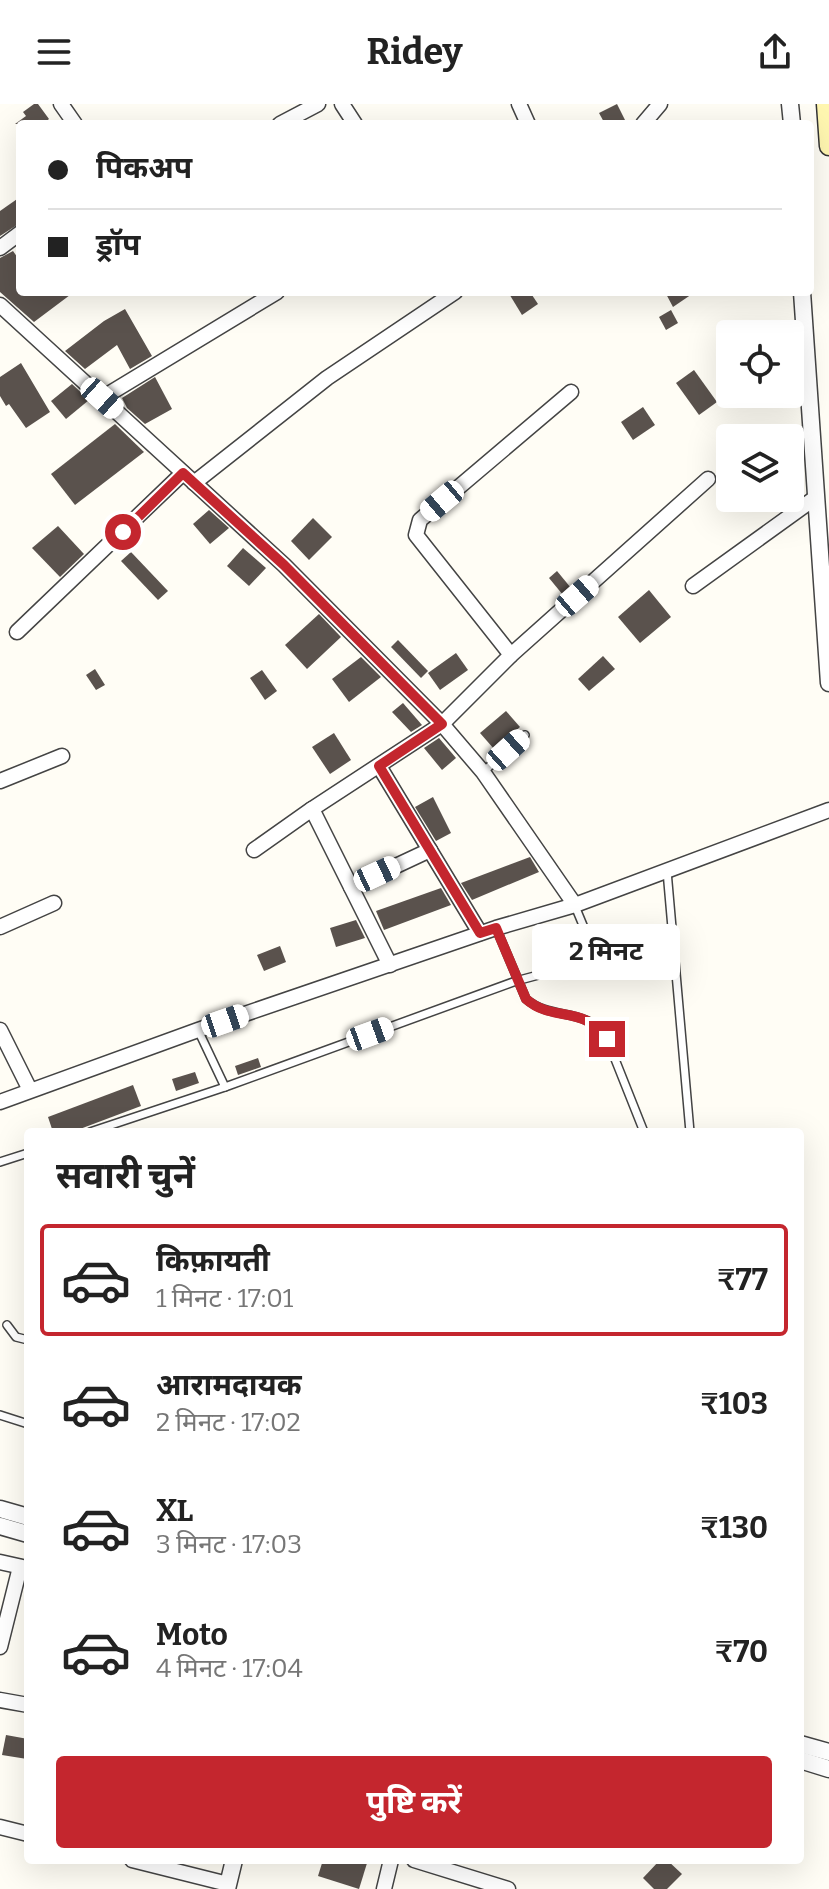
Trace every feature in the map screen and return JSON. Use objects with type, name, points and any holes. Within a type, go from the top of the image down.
[{"type":"main road","points":[[826,104],[829,146]]},
{"type":"street","points":[[288,120],[318,104]]},
{"type":"street","points":[[646,120],[660,104]]},
{"type":"street","points":[[102,398],[270,296]]},
{"type":"street","points":[[17,632],[189,478],[327,378],[449,296]]},
{"type":"street","points":[[802,296],[829,683]]},
{"type":"street","points":[[0,305],[284,565],[442,724],[483,772],[575,905]]},
{"type":"street","points":[[511,655],[416,535],[420,520],[571,392]]},
{"type":"street","points":[[254,850],[442,724],[511,655],[708,479]]},
{"type":"street","points":[[693,586],[815,498]]},
{"type":"street","points":[[0,781],[62,756]]},
{"type":"street","points":[[379,766],[480,933]]},
{"type":"street","points":[[312,809],[390,965]]},
{"type":"street","points":[[0,1102],[480,933],[575,905],[829,810]]},
{"type":"street","points":[[351,887],[430,850]]},
{"type":"street","points":[[0,927],[54,903]]},
{"type":"street","points":[[0,1030],[30,1090]]},
{"type":"street","points":[[0,1509],[24,1516]]},
{"type":"street","points":[[0,1526],[24,1533]]},
{"type":"street","points":[[0,1562],[24,1568],[0,1647]]},
{"type":"street","points":[[0,1700],[24,1704]]},
{"type":"street","points":[[804,1745],[829,1752]]},
{"type":"street","points":[[804,1761],[829,1769]]},
{"type":"street","points":[[0,1827],[24,1833]]},
{"type":"street","points":[[147,1864],[228,1886],[233,1864]]},
{"type":"street","points":[[384,1889],[390,1864]]},
{"type":"street","points":[[426,1864],[492,1887],[508,1889]]},
{"type":"lane","points":[[483,772],[525,735]]},
{"type":"lane","points":[[667,871],[690,1128]]},
{"type":"lane","points":[[575,905],[597,959]]},
{"type":"lane","points":[[496,928],[526,999],[534,1006],[582,1018],[600,1029],[607,1039],[642,1128]]},
{"type":"lane","points":[[102,1128],[225,1087],[516,981],[673,939]]},
{"type":"lane","points":[[198,1030],[225,1087]]},
{"type":"lane","points":[[0,1162],[24,1154]]},
{"type":"lane","points":[[7,1325],[16,1337],[24,1339]]},
{"type":"lane","points":[[0,1415],[24,1423]]},
{"type":"building","points":[[38,104],[49,119],[20,120],[26,116],[23,112]]},
{"type":"building","points":[[617,104],[625,120],[603,120],[599,113]]},
{"type":"building","points":[[16,200],[16,226],[0,236],[0,211]]},
{"type":"building","points":[[13,251],[16,255],[16,296],[69,296],[34,322],[0,292],[0,258]]},
{"type":"building","points":[[510,296],[533,296],[538,304],[522,315]]},
{"type":"building","points":[[667,296],[689,296],[673,307]]},
{"type":"building","points":[[125,309],[152,356],[130,369],[117,345],[85,369],[65,351],[104,321]]},
{"type":"building","points":[[671,310],[678,323],[666,330],[659,317]]},
{"type":"building","points":[[21,363],[50,412],[26,428],[0,396],[0,377]]},
{"type":"building","points":[[694,370],[716,403],[699,415],[676,383]]},
{"type":"building","points":[[155,377],[172,409],[145,424],[127,408],[122,398]]},
{"type":"building","points":[[72,384],[89,400],[66,419],[51,401]]},
{"type":"building","points":[[643,407],[655,425],[633,440],[621,422]]},
{"type":"building","points":[[115,424],[144,452],[75,505],[51,474]]},
{"type":"building","points":[[209,510],[229,528],[210,544],[193,524]]},
{"type":"building","points":[[313,518],[332,537],[309,560],[291,541]]},
{"type":"building","points":[[58,526],[84,554],[60,577],[32,548]]},
{"type":"building","points":[[243,548],[266,568],[249,586],[227,566]]},
{"type":"building","points":[[131,552],[168,591],[158,600],[121,561]]},
{"type":"building","points":[[557,571],[571,588],[563,595],[549,578]]},
{"type":"building","points":[[649,590],[671,617],[640,643],[618,617]]},
{"type":"building","points":[[319,614],[341,637],[307,669],[285,645]]},
{"type":"building","points":[[398,640],[428,671],[421,678],[391,647]]},
{"type":"building","points":[[456,653],[468,670],[440,690],[428,673]]},
{"type":"building","points":[[603,656],[615,669],[589,691],[578,679]]},
{"type":"building","points":[[361,657],[381,677],[349,702],[332,679]]},
{"type":"building","points":[[95,669],[105,685],[96,690],[86,675]]},
{"type":"building","points":[[262,670],[277,691],[265,700],[250,678]]},
{"type":"building","points":[[403,703],[422,725],[411,732],[392,712]]},
{"type":"building","points":[[506,711],[520,727],[494,749],[480,733]]},
{"type":"building","points":[[334,733],[351,760],[330,774],[312,747]]},
{"type":"building","points":[[439,738],[456,758],[442,770],[424,748]]},
{"type":"building","points":[[433,797],[451,833],[436,841],[415,807]]},
{"type":"building","points":[[530,857],[539,872],[472,900],[461,883]]},
{"type":"building","points":[[441,888],[451,905],[384,930],[376,911]]},
{"type":"building","points":[[356,920],[365,938],[336,947],[330,928]]},
{"type":"building","points":[[280,946],[286,962],[264,971],[257,955]]},
{"type":"building","points":[[258,1058],[261,1067],[238,1075],[235,1066]]},
{"type":"building","points":[[195,1072],[199,1083],[176,1091],[172,1079]]},
{"type":"building","points":[[133,1085],[141,1106],[83,1128],[52,1128],[48,1117]]},
{"type":"building","points":[[6,1735],[24,1738],[24,1759],[2,1755]]},
{"type":"building","points":[[322,1864],[367,1864],[359,1889],[318,1876]]},
{"type":"building","points":[[656,1864],[671,1864],[682,1874],[667,1889],[654,1889],[643,1878]]},
{"type":"route","points":[[123,532],[183,473],[284,565],[442,724],[379,766],[480,933],[496,928],[526,999],[534,1006],[595,1023],[607,1039]]}]
